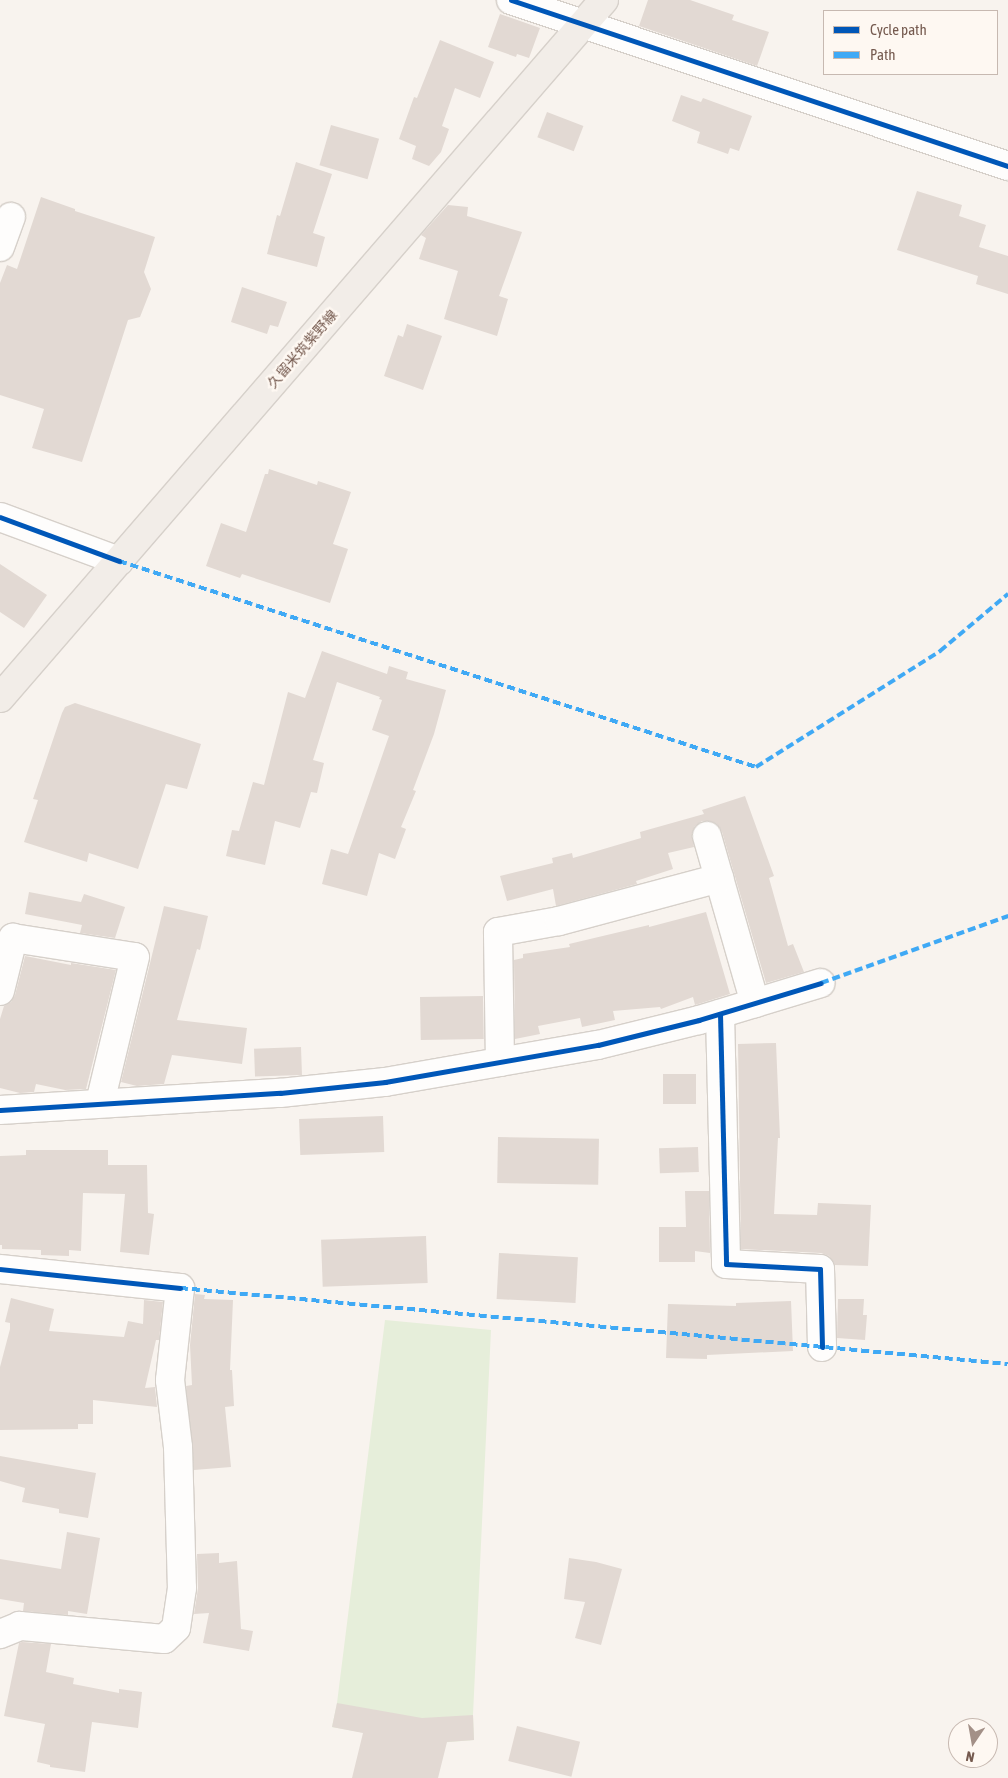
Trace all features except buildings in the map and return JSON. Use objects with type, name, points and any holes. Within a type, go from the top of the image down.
[{"type":"main road","name":"久留米筑紫野線","points":[[0,698],[604,0]]},
{"type":"street","points":[[511,0],[1008,166]]},
{"type":"street","points":[[0,247],[11,217]]},
{"type":"street","points":[[0,517],[119,561]]},
{"type":"street","points":[[707,836],[755,1003]]},
{"type":"street","points":[[500,1062],[498,932],[559,921],[719,878]]},
{"type":"street","points":[[0,991],[13,938],[135,957],[100,1103]]},
{"type":"street","points":[[0,1110],[280,1093],[366,1084],[598,1045],[720,1014],[821,983]]},
{"type":"street","points":[[720,1014],[726,1264],[820,1269],[822,1347]]},
{"type":"street","points":[[0,1647],[0,1636],[20,1626],[164,1639],[176,1628],[182,1588],[178,1447],[170,1380],[180,1288],[1,1273]]},
{"type":"green space","points":[[385,1320],[491,1330],[473,1715],[474,1740],[425,1744],[332,1727],[337,1703]]},
{"type":"marked path","points":[[119,561],[756,767],[940,651],[1008,594]]},
{"type":"marked path","points":[[821,983],[1008,916]]},
{"type":"marked path","points":[[180,1288],[1008,1364]]},
{"type":"cycle path","points":[[511,0],[1008,166]]},
{"type":"cycle path","points":[[0,517],[119,561]]},
{"type":"cycle path","points":[[0,1110],[280,1093],[385,1082],[598,1045],[699,1020],[821,983]]},
{"type":"cycle path","points":[[720,1014],[726,1264],[820,1269],[822,1347]]},
{"type":"cycle path","points":[[0,1269],[180,1288]]}]
